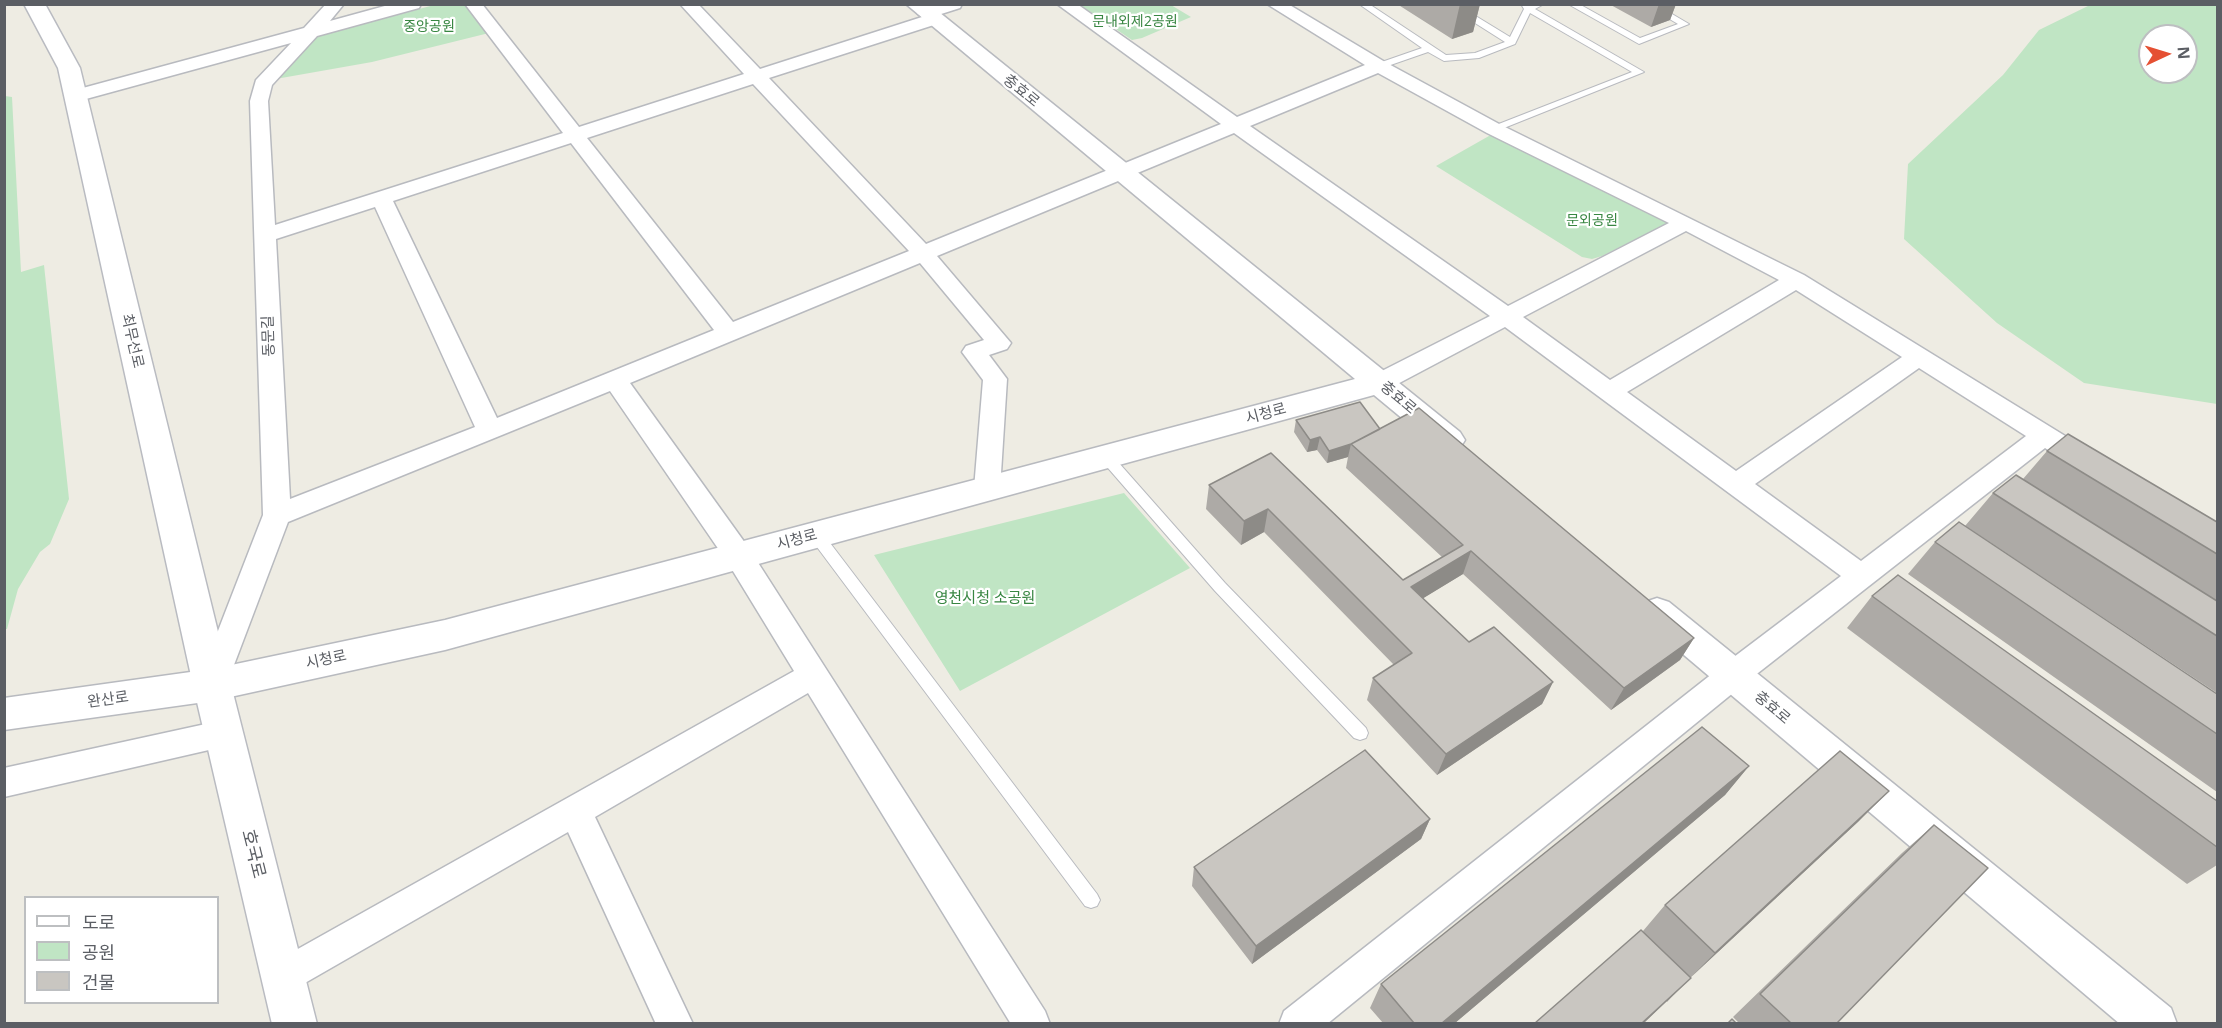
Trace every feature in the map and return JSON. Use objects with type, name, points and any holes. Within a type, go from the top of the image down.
[{"type":"street","name":"최무선로","points":[[34,4],[69,68],[212,685]]},
{"type":"street","name":"동문길","points":[[212,685],[277,514],[259,101],[263,84],[336,4]]},
{"type":"street","points":[[75,96],[413,4]]},
{"type":"street","points":[[473,4],[729,333]]},
{"type":"street","points":[[688,4],[923,253],[999,343],[974,352],[995,379],[987,489]]},
{"type":"street","points":[[1065,4],[1507,317],[1861,576]]},
{"type":"street","points":[[1275,4],[1379,66],[1494,129],[1796,280],[2102,471]]},
{"type":"street","points":[[266,235],[756,76],[933,10]]},
{"type":"street","name":"충효로","points":[[933,10],[1121,172],[1470,458]]},
{"type":"street","points":[[277,514],[490,431],[1379,66]]},
{"type":"street","points":[[381,197],[490,431]]},
{"type":"street","points":[[1379,383],[1686,223]]},
{"type":"street","points":[[1609,392],[1796,280]]},
{"type":"street","points":[[1736,484],[1919,357]]},
{"type":"street","points":[[615,380],[738,555],[1032,1023]]},
{"type":"street","name":"시청로","points":[[212,685],[445,635],[1379,383]]},
{"type":"street","points":[[1297,1023],[1733,675],[2044,435]]},
{"type":"street","name":"충효로","points":[[1633,593],[2155,1023]]},
{"type":"street","points":[[284,977],[813,675]]},
{"type":"street","name":"완산로","points":[[4,714],[212,685]]},
{"type":"street","name":"호국로","points":[[212,685],[295,1023]]},
{"type":"street","points":[[4,783],[224,734]]},
{"type":"street","points":[[575,811],[675,1023]]},
{"type":"lane","points":[[1363,4],[1444,58],[1476,56],[1512,42],[1524,7]]},
{"type":"lane","points":[[1449,4],[1512,42]]},
{"type":"lane","points":[[1524,7],[1540,4]]},
{"type":"lane","points":[[1572,4],[1639,41],[1685,24],[1648,4]]},
{"type":"lane","points":[[1494,129],[1639,72],[1524,7]]},
{"type":"lane","points":[[1379,66],[1429,50]]},
{"type":"lane","points":[[1106,457],[1220,587],[1360,733]]},
{"type":"lane","points":[[816,535],[1091,900]]},
{"type":"green space","points":[[2092,4],[2217,5],[2217,404],[2084,383],[1997,323],[1904,239],[1908,164],[2003,75],[2039,30]]},
{"type":"green space","name":"중앙공원","points":[[434,5],[466,5],[489,33],[372,62],[270,80],[305,40]]},
{"type":"green space","name":"문내외제2공원","points":[[1080,5],[1171,5],[1191,17],[1132,40]]},
{"type":"green space","points":[[5,96],[12,97],[21,272],[44,265],[69,499],[50,544],[40,552],[18,589],[7,629],[5,629]]},
{"type":"green space","name":"문외공원","points":[[1496,132],[1673,221],[1602,256],[1592,259],[1582,257],[1436,166]]},
{"type":"green space","name":"영천시청 소공원","points":[[1124,493],[1190,568],[960,691],[874,555]]},
{"type":"building","points":[[1360,402],[1380,429],[1351,444],[1329,451],[1320,437],[1310,440],[1296,420]]},
{"type":"building","points":[[1419,408],[1694,638],[1624,688],[1471,551],[1411,587],[1469,642],[1494,627],[1553,682],[1446,754],[1373,678],[1412,653],[1268,509],[1244,521],[1209,485],[1271,453],[1403,580],[1463,545],[1351,444]]},
{"type":"building","points":[[2068,434],[2217,522],[2217,554],[2047,451]]},
{"type":"building","points":[[2016,475],[2217,601],[2217,636],[1993,493]]},
{"type":"building","points":[[1959,522],[2217,694],[2217,734],[1935,542]]},
{"type":"building","points":[[1898,575],[2217,801],[2217,847],[1872,596]]},
{"type":"building","points":[[1702,727],[1749,766],[1442,1023],[1414,1023],[1381,984]]},
{"type":"building","points":[[1365,750],[1430,819],[1256,946],[1194,867]]},
{"type":"building","points":[[1840,751],[1889,791],[1715,953],[1665,905]]},
{"type":"building","points":[[1934,825],[1988,868],[1837,1023],[1791,1023],[1760,994]]},
{"type":"building","points":[[1641,930],[1691,978],[1642,1023],[1535,1023]]}]
